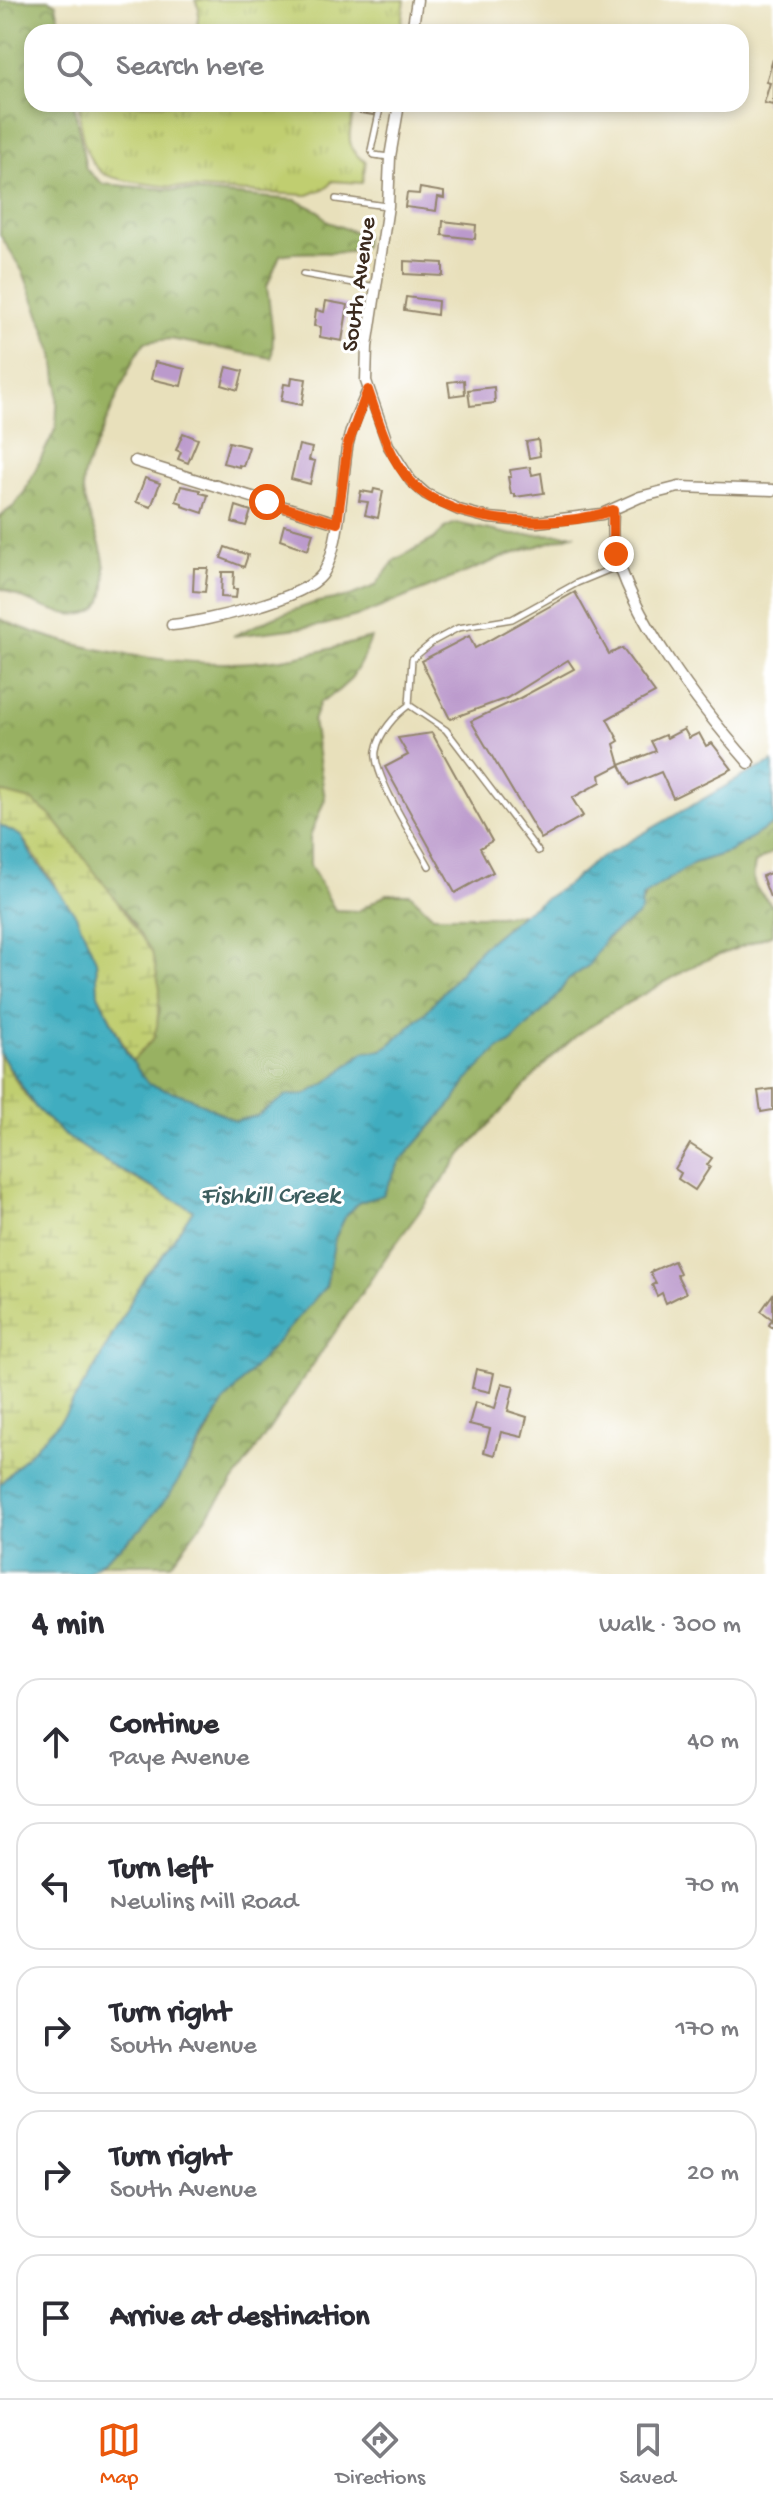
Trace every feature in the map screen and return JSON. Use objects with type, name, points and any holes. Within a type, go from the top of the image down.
[{"type":"street","points":[[413,24],[417,0]]},
{"type":"street","name":"South Avenue","points":[[398,112],[390,157],[388,206],[367,347],[368,390],[388,445],[411,481],[426,494],[459,510],[511,521],[537,522],[602,514],[640,497],[679,487],[773,490]]},
{"type":"street","points":[[172,625],[239,612],[276,600],[318,579],[330,558],[348,444],[368,390]]},
{"type":"street","points":[[135,461],[337,523]]},
{"type":"street","points":[[613,510],[613,542],[619,565],[641,614],[698,699],[749,763]]},
{"type":"lane","points":[[379,112],[371,150],[374,155],[390,157]]},
{"type":"lane","points":[[336,199],[388,206]]},
{"type":"lane","points":[[303,274],[376,287]]},
{"type":"lane","points":[[429,866],[377,770],[376,750],[388,726],[409,705],[412,659],[434,641],[458,628],[512,619],[577,583],[619,565]]},
{"type":"lane","points":[[409,705],[446,730],[538,851]]},
{"type":"green space","points":[[0,0],[49,0],[56,4],[60,24],[24,24],[24,112],[75,112],[86,169],[103,184],[296,200],[319,211],[328,222],[365,236],[364,246],[354,250],[280,255],[267,286],[273,336],[272,358],[170,339],[145,342],[135,357],[83,476],[85,501],[105,566],[105,586],[101,603],[91,612],[78,615],[44,607],[0,588],[0,516],[14,506],[25,491],[56,428],[58,387],[54,355],[35,303],[23,272],[0,235]]},
{"type":"green space","points":[[195,0],[405,0],[401,24],[197,24],[199,9]]},
{"type":"green space","points":[[80,112],[353,112],[350,144],[366,162],[362,183],[332,181],[328,187],[308,195],[167,186],[115,178],[101,172],[86,150]]},
{"type":"green space","points":[[456,523],[513,535],[576,534],[506,556],[364,614],[324,625],[233,636],[274,617],[375,586],[395,560]]},
{"type":"green space","points":[[0,619],[67,642],[105,651],[223,663],[304,655],[371,638],[352,676],[339,690],[320,702],[313,721],[325,799],[310,836],[310,865],[335,910],[358,911],[387,894],[410,894],[433,916],[523,913],[480,949],[425,1013],[392,1043],[382,1050],[364,1052],[326,1083],[305,1095],[286,1096],[257,1116],[235,1121],[189,1097],[148,1084],[132,1061],[153,1039],[160,1009],[135,925],[52,817],[31,801],[0,792]]},
{"type":"green space","points":[[0,792],[31,800],[52,817],[152,952],[160,989],[157,1026],[153,1039],[132,1061],[98,994],[96,960],[56,886],[21,836],[0,825]]},
{"type":"green space","points":[[773,824],[773,852],[755,863],[753,878],[756,888],[773,906],[773,934],[699,963],[607,1015],[576,1036],[548,1061],[463,1153],[388,1254],[243,1468],[171,1564],[99,1564],[143,1527],[198,1450],[224,1402],[326,1286],[335,1238],[347,1213],[360,1202],[383,1195],[400,1161],[455,1100],[467,1079],[554,1000],[567,981],[589,965],[598,946],[623,926],[649,892],[694,863],[729,852]]},
{"type":"green space","points":[[0,1053],[27,1097],[72,1140],[193,1210],[158,1262],[145,1275],[97,1364],[62,1419],[0,1484]]},
{"type":"water","name":"Fishkill Creek","points":[[773,762],[773,824],[729,852],[694,863],[642,898],[641,911],[636,917],[605,939],[589,965],[567,981],[554,1000],[510,1044],[499,1048],[467,1080],[455,1100],[400,1161],[383,1195],[360,1202],[347,1213],[335,1238],[326,1286],[224,1402],[171,1493],[143,1527],[87,1574],[0,1574],[0,1484],[62,1419],[97,1364],[145,1275],[158,1262],[193,1210],[64,1135],[36,1108],[0,1053],[0,825],[21,836],[76,915],[96,960],[98,994],[127,1054],[148,1084],[189,1097],[235,1121],[257,1116],[286,1096],[305,1095],[326,1083],[364,1052],[382,1050],[425,1013],[480,949],[523,913],[568,884],[595,861]]},
{"type":"building","points":[[773,59],[773,105],[764,103]]},
{"type":"building","points":[[420,188],[444,192],[444,198],[438,197],[436,211],[405,207],[407,193],[419,194]]},
{"type":"building","points":[[443,221],[476,225],[475,239],[442,235]]},
{"type":"building","points":[[404,261],[443,263],[443,276],[404,274]]},
{"type":"building","points":[[406,297],[438,301],[437,315],[404,310]]},
{"type":"building","points":[[326,301],[348,305],[342,341],[320,337],[321,327],[314,326],[316,310],[324,312]]},
{"type":"building","points":[[155,362],[185,369],[181,386],[151,379]]},
{"type":"building","points":[[227,367],[243,371],[238,390],[222,385]]},
{"type":"building","points":[[292,377],[306,379],[302,405],[281,401],[284,384],[291,385]]},
{"type":"building","points":[[464,380],[465,394],[450,396],[448,382]]},
{"type":"building","points":[[494,387],[495,403],[470,406],[468,390]]},
{"type":"building","points":[[183,433],[198,439],[188,463],[178,459],[181,452],[176,450]]},
{"type":"building","points":[[538,440],[540,456],[529,458],[526,442]]},
{"type":"building","points":[[229,442],[249,447],[243,466],[223,463]]},
{"type":"building","points":[[299,445],[312,448],[309,460],[315,461],[310,484],[291,479]]},
{"type":"building","points":[[530,467],[532,475],[541,473],[544,493],[515,497],[511,494],[510,470]]},
{"type":"building","points":[[145,478],[160,483],[151,507],[136,502]]},
{"type":"building","points":[[181,486],[208,495],[203,513],[176,501]]},
{"type":"building","points":[[374,489],[383,491],[378,518],[365,515],[368,502],[359,501],[361,491],[373,493]]},
{"type":"building","points":[[236,506],[251,511],[246,526],[232,522]]},
{"type":"building","points":[[284,525],[313,533],[308,550],[280,540]]},
{"type":"building","points":[[225,547],[248,555],[244,567],[221,558]]},
{"type":"building","points":[[194,568],[208,568],[205,592],[193,591]]},
{"type":"building","points":[[222,572],[234,572],[236,598],[221,597]]},
{"type":"building","points":[[575,592],[609,654],[622,648],[655,693],[607,719],[619,741],[614,744],[620,765],[600,775],[601,782],[572,798],[583,816],[541,839],[471,721],[574,669],[568,660],[507,698],[450,719],[421,661],[469,636],[475,648]]},
{"type":"building","points":[[684,729],[689,738],[699,733],[706,746],[712,743],[732,769],[673,798],[661,772],[630,785],[620,765],[656,751],[651,741],[665,735],[667,738]]},
{"type":"building","points":[[432,733],[492,841],[480,848],[493,872],[455,893],[385,767],[408,755],[398,738]]},
{"type":"building","points":[[773,872],[773,896],[770,897],[762,876]]},
{"type":"building","points":[[773,1089],[773,1110],[761,1112],[758,1091]]},
{"type":"building","points":[[690,1144],[712,1158],[707,1165],[710,1167],[695,1190],[678,1179],[681,1173],[675,1169]]},
{"type":"building","points":[[674,1261],[686,1293],[666,1303],[662,1293],[657,1296],[652,1285],[656,1283],[650,1272]]},
{"type":"building","points":[[773,1294],[773,1328],[769,1325],[772,1319],[761,1311]]},
{"type":"building","points":[[476,1369],[494,1373],[490,1392],[472,1388]]},
{"type":"building","points":[[502,1383],[514,1386],[508,1411],[527,1417],[522,1437],[501,1432],[495,1455],[484,1452],[490,1429],[469,1424],[475,1402],[495,1408]]},
{"type":"route","points":[[267,502],[337,523],[348,444],[368,390],[397,462],[426,494],[459,510],[511,521],[537,522],[613,510],[616,554]]}]
